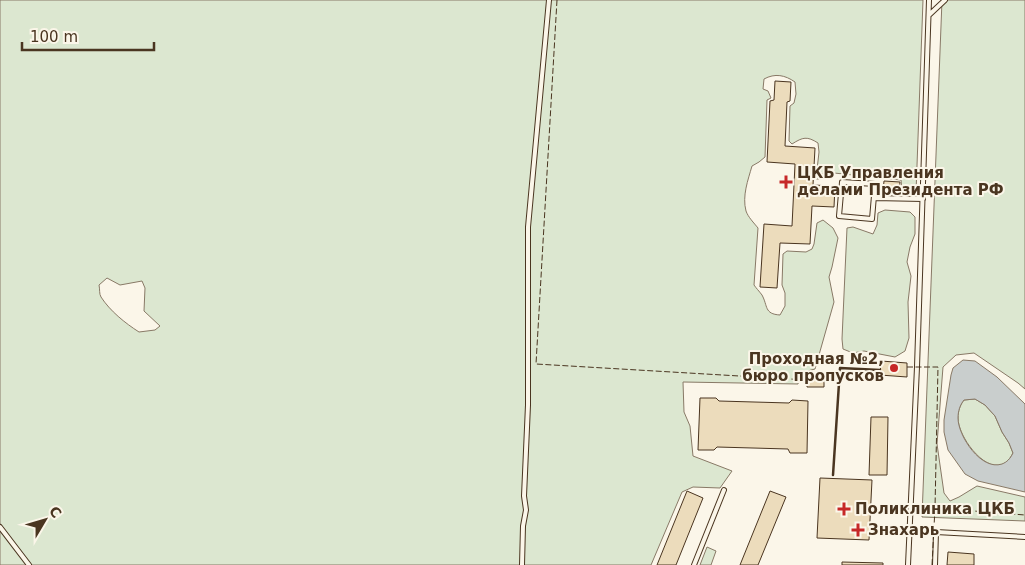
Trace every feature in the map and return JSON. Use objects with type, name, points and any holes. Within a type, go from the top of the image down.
[{"type":"lane","points":[[522,565],[523,526],[526,510],[524,496],[528,405],[528,227],[549,0]]},
{"type":"lane","points":[[908,565],[917,367],[929,0]]},
{"type":"lane","points":[[929,15],[944,0]]},
{"type":"lane","points":[[842,182],[875,184],[874,198],[872,219],[839,216],[842,182]]},
{"type":"lane","points":[[874,198],[923,198]]},
{"type":"lane","points":[[694,565],[724,490]]},
{"type":"lane","points":[[0,527],[29,565]]},
{"type":"lane","points":[[935,565],[936,532],[1025,537]]},
{"type":"green space","points":[[0,0],[923,0],[916,193],[912,197],[904,197],[901,180],[834,173],[823,173],[819,179],[816,179],[818,143],[808,138],[792,144],[789,141],[790,106],[794,103],[796,94],[795,82],[780,76],[764,79],[763,89],[768,91],[771,98],[767,100],[765,157],[752,166],[745,200],[747,213],[758,228],[754,285],[762,295],[767,309],[771,313],[780,315],[785,306],[785,293],[782,285],[783,254],[787,251],[806,252],[812,249],[817,223],[823,220],[833,228],[838,238],[829,277],[834,302],[815,369],[800,373],[798,384],[683,382],[684,412],[690,426],[693,456],[732,471],[720,488],[693,487],[682,492],[651,565],[0,565]],"holes":[[[107,278],[120,285],[142,281],[145,288],[144,311],[160,326],[155,330],[139,332],[113,312],[101,297],[99,285]]]},
{"type":"green space","points":[[942,0],[1025,0],[1025,389],[974,353],[956,355],[943,367],[937,444],[944,493],[950,501],[977,486],[1025,497],[1025,521],[922,517]]},
{"type":"green space","points":[[885,210],[910,212],[915,217],[915,234],[907,262],[911,276],[908,302],[909,338],[905,351],[895,357],[864,351],[853,353],[843,349],[842,339],[847,228],[853,227],[873,234],[877,225],[878,213]]},
{"type":"green space","points":[[975,399],[985,405],[995,416],[1009,443],[1013,453],[1006,462],[997,465],[988,463],[979,457],[964,438],[958,418],[960,406],[964,400]]},
{"type":"green space","points":[[707,547],[716,551],[711,565],[700,565]]},
{"type":"shaded area","points":[[963,360],[975,361],[997,377],[1025,404],[1025,492],[978,481],[965,474],[948,450],[944,432],[944,420],[953,368]],"holes":[[[975,399],[985,405],[995,416],[1013,453],[1002,464],[994,465],[979,457],[966,442],[959,425],[958,413],[964,400]]]},
{"type":"building","points":[[775,81],[791,82],[790,101],[787,102],[785,146],[815,148],[813,185],[835,186],[834,207],[812,206],[810,244],[780,243],[777,288],[760,287],[764,224],[792,226],[795,164],[767,162],[770,101],[774,100]]},
{"type":"building","points":[[884,181],[900,182],[899,192],[883,191]]},
{"type":"building","name":"Проходная №2, бюро пропусков","points":[[881,361],[907,363],[907,377],[880,375]]},
{"type":"building","points":[[807,374],[824,374],[824,387],[807,387]]},
{"type":"building","points":[[700,398],[716,398],[719,401],[789,403],[792,400],[808,401],[807,453],[790,453],[788,449],[717,447],[714,450],[698,450]]},
{"type":"building","points":[[871,417],[888,417],[887,475],[869,475]]},
{"type":"building","name":"Поликлиника ЦКБ","points":[[820,478],[872,480],[869,540],[817,538]]},
{"type":"building","points":[[687,491],[703,498],[676,565],[657,565]]},
{"type":"building","points":[[770,491],[786,497],[758,565],[740,565]]},
{"type":"building","points":[[948,552],[974,554],[974,565],[947,565]]},
{"type":"building","points":[[842,562],[883,563],[883,565],[842,565]]},
{"type":"fence","points":[[557,0],[536,364],[807,380]]},
{"type":"fence","points":[[907,367],[938,367],[935,508],[1025,515]]},
{"type":"fence","points":[[932,565],[935,508]]},
{"type":"wall","points":[[833,475],[840,368],[880,370]]},
{"type":"place","name":"ЦКБ Управления делами Президента РФ","points":[[786,182]]},
{"type":"place","name":"Проходная №2, бюро пропусков","points":[[894,368]]},
{"type":"place","name":"Поликлиника ЦКБ","points":[[844,509]]},
{"type":"place","name":"Знахарь","points":[[858,530]]}]
